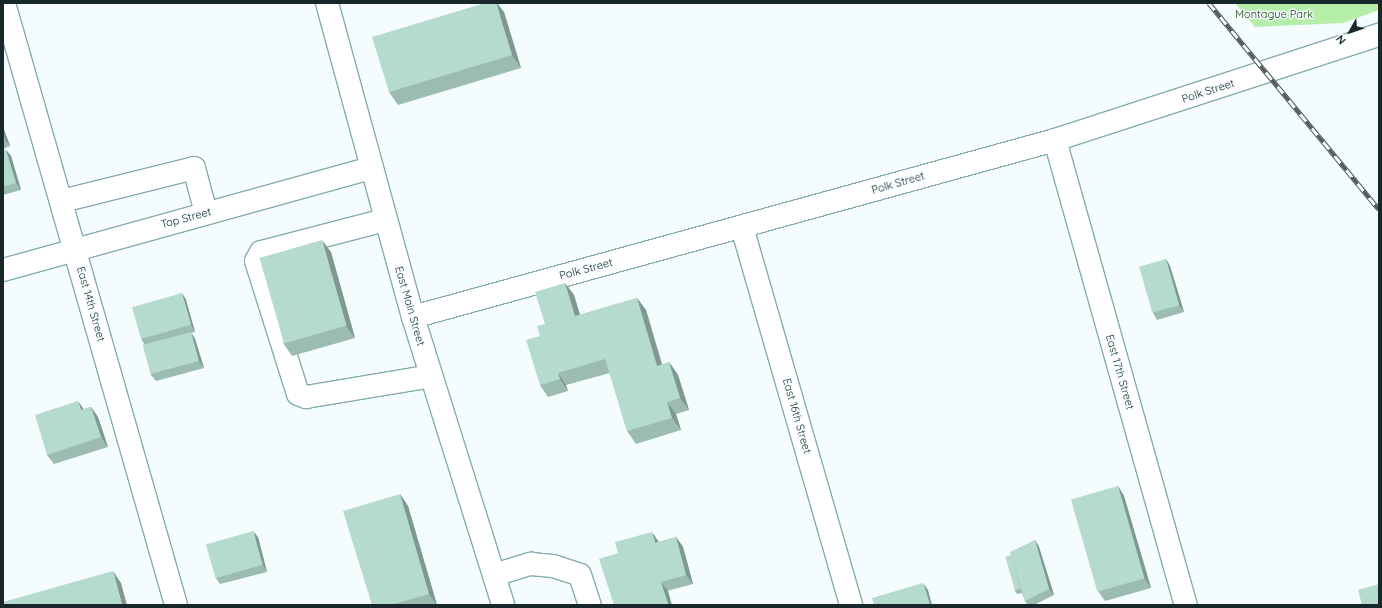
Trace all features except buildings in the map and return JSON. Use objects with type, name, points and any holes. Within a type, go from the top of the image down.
[{"type":"street","name":"East 14th Street","points":[[4,3],[76,249],[176,605]]},
{"type":"street","name":"East Main Street","points":[[327,3],[370,168],[413,317],[503,605]]},
{"type":"street","name":"Polk Street","points":[[413,317],[1055,140],[1379,35]]},
{"type":"street","name":"East 17th Street","points":[[1055,140],[1186,605]]},
{"type":"street","points":[[62,202],[194,168],[206,213]]},
{"type":"street","name":"Top Street","points":[[3,270],[370,168]]},
{"type":"street","points":[[385,220],[261,252],[256,261],[298,394],[306,397],[431,376]]},
{"type":"street","name":"East 16th Street","points":[[742,227],[852,605]]},
{"type":"street","points":[[494,575],[531,564],[553,566],[580,575],[590,605]]},
{"type":"green space","name":"Montague Park","points":[[1235,3],[1379,3],[1379,10],[1343,23],[1255,27]]},
{"type":"railway","points":[[1209,3],[1379,209]]}]
